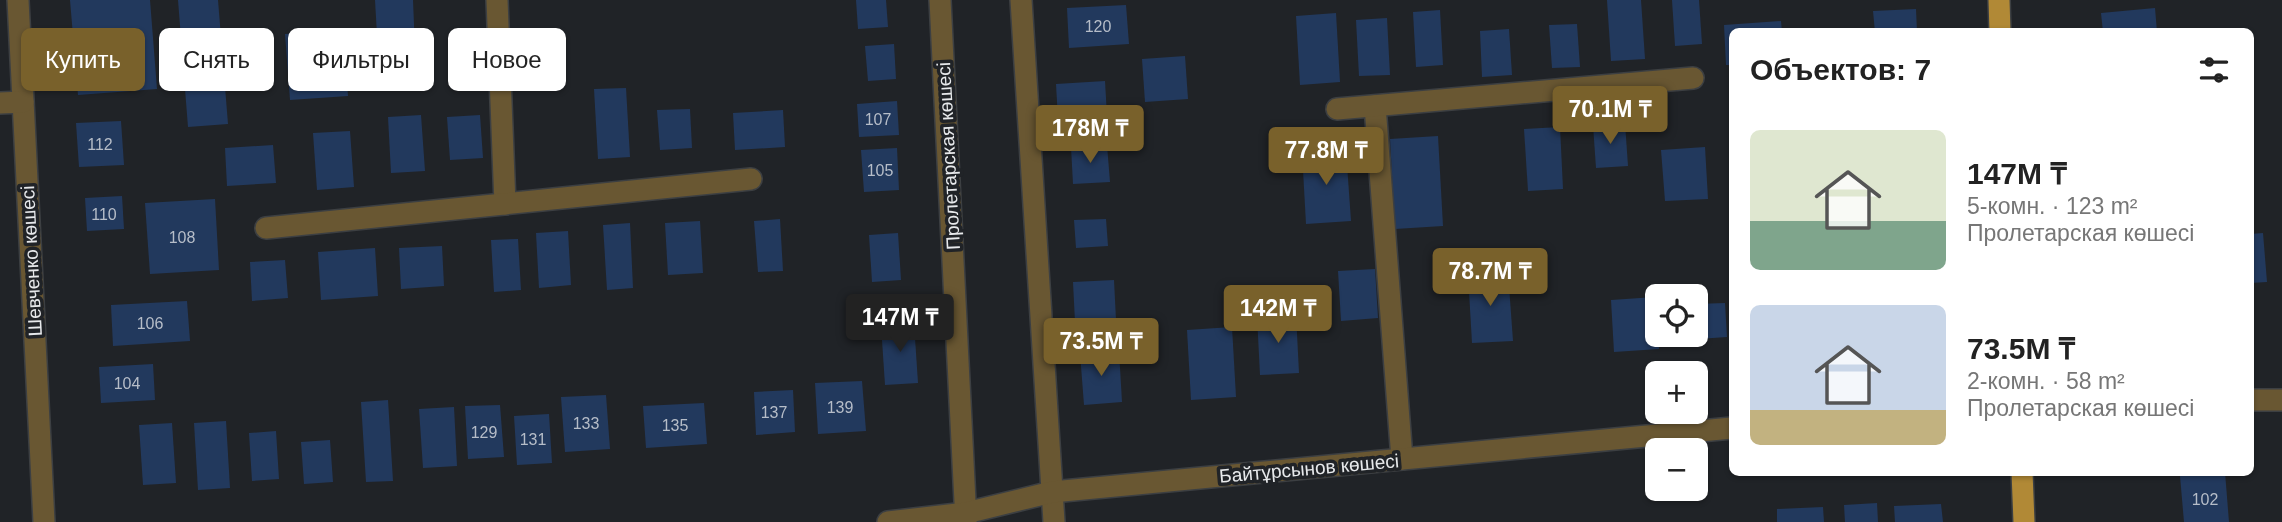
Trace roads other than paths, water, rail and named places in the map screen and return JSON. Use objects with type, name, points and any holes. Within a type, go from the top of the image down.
[{"type":"main road","points":[[1999,0],[2000,28]]},
{"type":"main road","points":[[2022,476],[2024,522]]},
{"type":"street","name":"Шевченко көшесі","points":[[18,0],[44,522]]},
{"type":"street","points":[[497,0],[505,204]]},
{"type":"street","name":"Пролетарская көшесі","points":[[940,0],[966,518]]},
{"type":"street","points":[[1021,0],[1054,522]]},
{"type":"street","points":[[1337,109],[1693,78]]},
{"type":"street","points":[[0,103],[23,102]]},
{"type":"street","points":[[1375,106],[1402,459]]},
{"type":"street","points":[[266,228],[751,179]]},
{"type":"street","points":[[2254,400],[2282,400]]},
{"type":"street","name":"Байтұрсынов көшесі","points":[[888,522],[966,518],[1052,492],[1729,428]]}]
